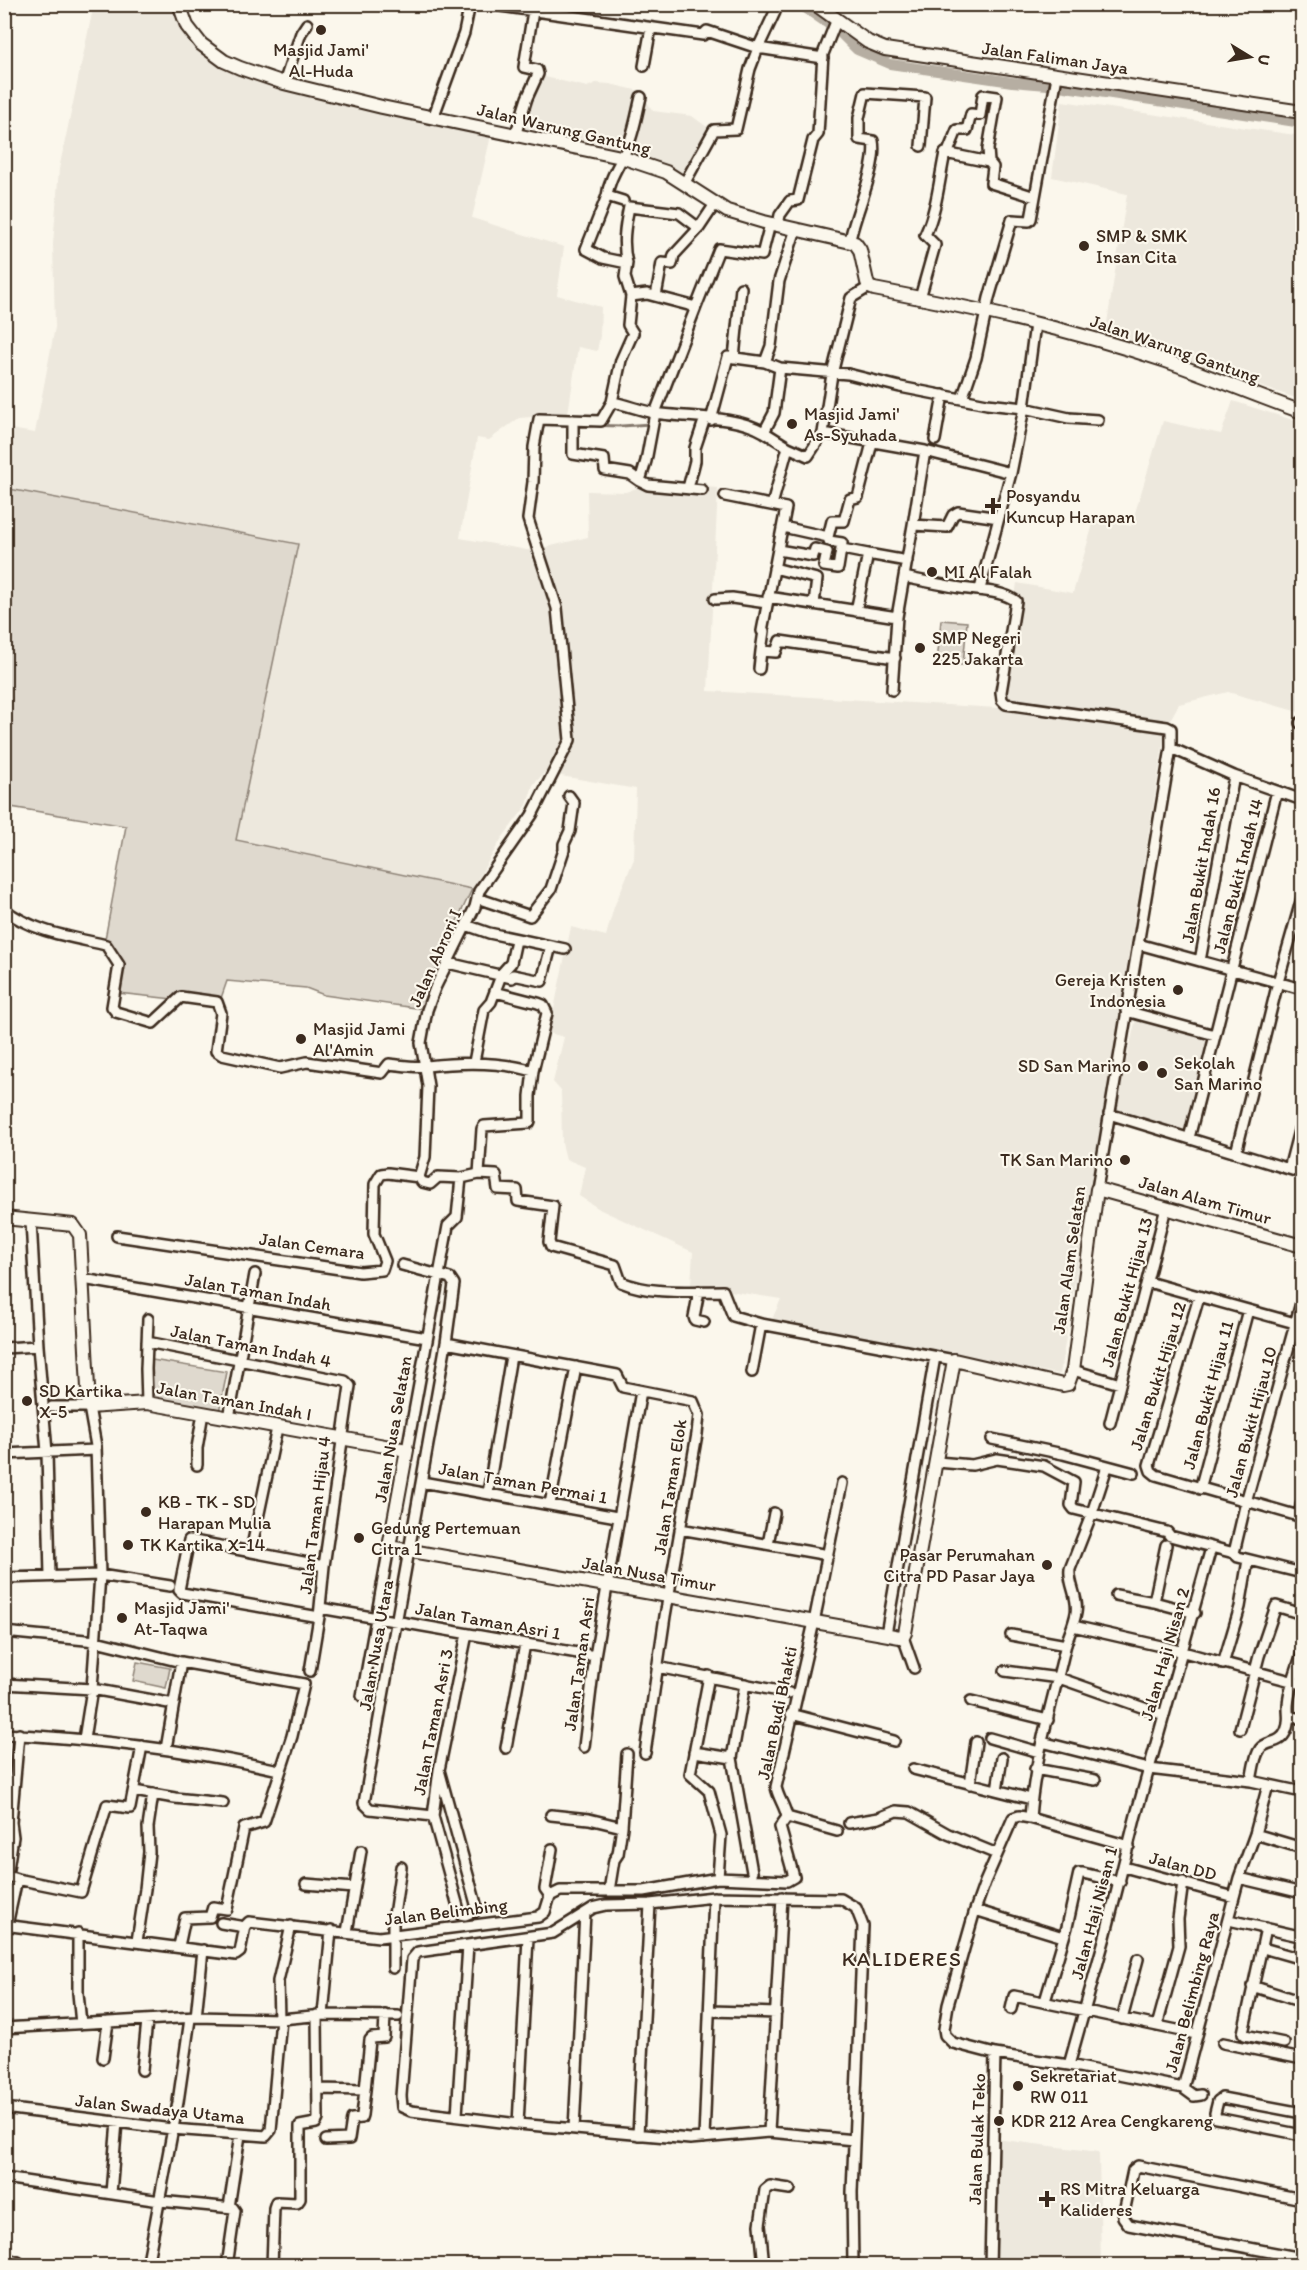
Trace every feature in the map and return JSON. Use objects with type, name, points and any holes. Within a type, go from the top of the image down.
[{"type":"street","name":"Jalan Warung Gantung","points":[[178,4],[192,35],[212,53],[240,68],[284,83],[433,118],[621,157],[666,172],[727,211],[849,240]]},
{"type":"street","points":[[433,118],[464,33],[470,4]]},
{"type":"street","points":[[486,4],[703,35],[707,32],[758,48],[822,58]]},
{"type":"street","points":[[684,184],[714,130],[736,129],[750,69],[775,12],[776,4]]},
{"type":"street","name":"Jalan Faliman Jaya","points":[[815,4],[868,42],[885,49],[1057,78],[1302,112]]},
{"type":"street","points":[[515,136],[527,98],[538,74],[537,70],[524,66],[533,11]]},
{"type":"street","points":[[640,481],[656,418],[719,249],[762,255],[780,214],[790,201],[798,200],[813,140],[818,134],[822,58],[837,19]]},
{"type":"street","points":[[284,83],[301,33],[308,24]]},
{"type":"street","points":[[644,66],[651,28]]},
{"type":"street","points":[[962,399],[976,358],[986,311],[1012,220],[1029,221],[1057,78]]},
{"type":"street","points":[[612,402],[656,418],[708,419],[754,427],[808,456],[821,436],[832,374],[851,298],[869,287],[859,248],[849,240],[870,171],[874,146],[873,141],[859,139],[859,118],[865,93],[925,97],[921,146]]},
{"type":"street","points":[[920,298],[935,245],[926,235],[934,215],[946,153],[957,130],[967,130],[971,114],[980,115],[983,96],[997,97],[988,149],[989,162],[993,167],[991,183],[1035,197]]},
{"type":"street","points":[[627,263],[603,258],[586,249],[607,196],[608,187],[627,148],[641,97]]},
{"type":"street","points":[[946,153],[989,162]]},
{"type":"street","points":[[607,196],[623,201]]},
{"type":"street","points":[[656,296],[662,263],[672,264],[674,255],[699,228],[716,204]]},
{"type":"street","points":[[699,228],[679,213],[629,207],[624,227],[624,251],[627,263],[625,277],[631,296],[628,325],[633,333],[621,360],[612,402],[603,420],[573,423],[573,454],[604,459],[605,470],[630,474],[648,485],[702,490]]},
{"type":"street","points":[[765,362],[771,346],[779,281],[796,229]]},
{"type":"street","name":"Jalan Warung Gantung","points":[[869,287],[986,311],[1035,324],[1166,362],[1302,412]]},
{"type":"street","points":[[734,358],[741,288]]},
{"type":"street","points":[[631,296],[647,294],[696,307]]},
{"type":"street","points":[[980,589],[1011,473],[1024,408],[1035,324]]},
{"type":"street","points":[[688,488],[695,461],[695,448],[721,385],[728,357],[765,362],[780,368],[848,374],[889,385],[962,399],[1024,408],[1069,418],[1098,420]]},
{"type":"street","points":[[764,432],[774,413],[780,368]]},
{"type":"street","points":[[934,440],[943,395]]},
{"type":"street","name":"Jalan Abrori I","points":[[426,1066],[421,1043],[427,1010],[479,891],[532,815],[570,740],[557,608],[528,519],[538,423],[573,423]]},
{"type":"street","points":[[821,436],[926,451],[1011,473]]},
{"type":"street","points":[[828,537],[832,520],[844,521],[849,499],[858,497],[872,443]]},
{"type":"street","points":[[772,505],[788,447]]},
{"type":"street","points":[[892,690],[897,617],[926,451]]},
{"type":"street","points":[[725,496],[786,508],[767,600],[759,669]]},
{"type":"street","points":[[913,525],[947,527],[952,515],[958,512],[999,518]]},
{"type":"street","points":[[778,550],[813,556],[815,549],[826,552],[824,566],[837,568],[842,549],[842,543],[829,541],[828,537],[783,527]]},
{"type":"street","points":[[842,549],[907,561]]},
{"type":"street","points":[[856,611],[868,554]]},
{"type":"street","points":[[774,568],[815,577],[817,581],[814,604]]},
{"type":"street","points":[[904,577],[965,589],[980,589],[1016,601],[1000,692],[1005,704],[1167,727],[1171,729],[1172,734],[1171,748],[1234,776],[1302,800]]},
{"type":"street","points":[[715,599],[732,598],[814,604],[897,617]]},
{"type":"street","points":[[761,651],[776,652],[780,641],[895,658]]},
{"type":"street","name":"Jalan Alam Selatan","points":[[1073,1370],[1097,1189],[1171,748]]},
{"type":"street","name":"Jalan Bukit Indah 16","points":[[1200,961],[1234,776]]},
{"type":"street","name":"Jalan Bukit Indah 14","points":[[1189,1138],[1277,791]]},
{"type":"street","points":[[477,898],[530,916],[551,889],[564,850],[570,831],[574,803],[569,796]]},
{"type":"street","points":[[1236,1153],[1278,982],[1302,898]]},
{"type":"street","points":[[4,909],[15,917],[39,927],[106,945],[119,965],[112,1007],[117,1013],[153,1023],[181,997],[217,1002],[221,1013],[216,1051],[222,1055],[280,1068],[308,1062],[382,1073],[389,1064],[426,1066],[466,1065],[474,1062],[533,1071]]},
{"type":"street","points":[[466,925],[565,950]]},
{"type":"street","points":[[474,1062],[484,1010],[491,1002],[501,976],[511,963],[516,939]]},
{"type":"street","points":[[1138,944],[1302,989]]},
{"type":"street","points":[[448,963],[501,976],[512,978],[513,975],[542,981],[551,946]]},
{"type":"street","points":[[479,1174],[484,1126],[529,1123],[533,1071],[546,1016],[543,1005],[495,992]]},
{"type":"street","points":[[1126,1011],[1215,1035]]},
{"type":"street","points":[[426,1066],[428,1086],[425,1157],[419,1177],[422,1182],[430,1184],[438,1177],[496,1175],[498,1189],[517,1190],[518,1201],[553,1206],[549,1242],[551,1247],[615,1265],[621,1282],[632,1287],[657,1290],[723,1291],[733,1316],[761,1324],[954,1360],[1063,1385],[1068,1384],[1073,1370]]},
{"type":"street","points":[[1109,1114],[1302,1173]]},
{"type":"street","points":[[1289,1169],[1302,1119]]},
{"type":"street","name":"Jalan Cemara","points":[[117,1236],[360,1272],[382,1270],[385,1261],[374,1234],[375,1184],[381,1174],[419,1177]]},
{"type":"street","name":"Jalan Nusa Selatan","points":[[362,1696],[438,1274],[448,1226],[457,1217],[460,1178]]},
{"type":"street","name":"Jalan Alam Timur","points":[[1097,1189],[1302,1246]]},
{"type":"street","name":"Jalan Bukit Hijau 13","points":[[1110,1423],[1166,1208]]},
{"type":"street","points":[[4,1218],[73,1225],[80,1234],[89,1407],[96,1450],[100,1575],[92,1689],[84,1738]]},
{"type":"street","points":[[31,1221],[47,1452],[50,1576]]},
{"type":"street","points":[[402,1265],[438,1274]]},
{"type":"street","points":[[229,1418],[255,1274]]},
{"type":"street","name":"Jalan Nusa Utara","points":[[364,1803],[446,1343],[453,1280],[438,1274]]},
{"type":"street","name":"Jalan Taman Indah","points":[[83,1279],[427,1338]]},
{"type":"street","points":[[1148,1282],[1299,1324]]},
{"type":"street","points":[[699,1291],[694,1317],[695,1320],[704,1322]]},
{"type":"street","name":"Jalan Bukit Hijau 12","points":[[1199,1297],[1149,1465],[1151,1471],[1156,1475],[1200,1489]]},
{"type":"street","name":"Jalan Bukit Hijau 10","points":[[1234,1553],[1246,1502],[1299,1324],[1302,1299]]},
{"type":"street","name":"Jalan Bukit Hijau 11","points":[[1200,1489],[1248,1310]]},
{"type":"street","points":[[147,1403],[148,1319]]},
{"type":"street","points":[[752,1372],[761,1324]]},
{"type":"street","name":"Jalan Taman Indah 4","points":[[147,1342],[348,1383]]},
{"type":"street","points":[[446,1343],[617,1375],[623,1387],[641,1391]]},
{"type":"street","points":[[4,1348],[38,1346]]},
{"type":"street","points":[[488,1493],[511,1356]]},
{"type":"street","points":[[886,1634],[935,1357]]},
{"type":"street","points":[[914,1668],[903,1637],[954,1360]]},
{"type":"street","points":[[550,1504],[576,1367]]},
{"type":"street","name":"Jalan Bukit Hijau 13","points":[[1073,1370],[1120,1384]]},
{"type":"street","name":"Jalan Taman Hijau 4","points":[[310,1671],[320,1613],[341,1438],[350,1390],[348,1383]]},
{"type":"street","name":"Jalan Taman Asri","points":[[584,1747],[595,1656],[617,1517],[641,1391]]},
{"type":"street","name":"Jalan Taman Elok","points":[[641,1391],[693,1401],[699,1415],[645,1753]]},
{"type":"street","name":"Jalan Taman Indah I","points":[[89,1407],[147,1403],[407,1450]]},
{"type":"street","points":[[52,1407],[89,1407]]},
{"type":"street","points":[[197,1465],[197,1448],[203,1413]]},
{"type":"street","points":[[277,1428],[251,1551],[324,1566]]},
{"type":"street","points":[[992,1439],[1063,1454],[1134,1473]]},
{"type":"street","points":[[4,1454],[96,1450]]},
{"type":"street","points":[[937,1462],[972,1466],[997,1459],[1044,1466],[1074,1482],[1071,1505],[1074,1509],[1167,1532],[1168,1541],[1154,1602]]},
{"type":"street","points":[[1107,1467],[1070,1569],[1069,1578],[1076,1595],[1077,1611],[1066,1645],[1035,1769],[1030,1818],[1129,1845]]},
{"type":"street","name":"Jalan Taman Permai 1","points":[[422,1482],[617,1517]]},
{"type":"street","name":"Jalan Budi Bhakti","points":[[718,1878],[787,1881],[794,1877],[780,1827],[787,1817],[776,1787],[814,1622],[842,1484]]},
{"type":"street","points":[[1200,1489],[1300,1517],[1302,1502]]},
{"type":"street","points":[[768,1544],[774,1513]]},
{"type":"street","points":[[680,1529],[828,1555]]},
{"type":"street","name":"Jalan Taman Asri 1","points":[[251,1551],[189,1540],[180,1593],[397,1622],[595,1656]]},
{"type":"street","points":[[1168,1541],[1234,1553],[1248,1560],[1302,1573]]},
{"type":"street","points":[[904,1542],[921,1545]]},
{"type":"street","name":"Jalan Nusa Timur","points":[[389,1547],[903,1637]]},
{"type":"street","name":"Jalan Haji Nisan 2","points":[[1149,1769],[1211,1548]]},
{"type":"street","points":[[1223,1664],[1240,1608],[1248,1560]]},
{"type":"street","points":[[4,1578],[100,1575],[170,1586]]},
{"type":"street","points":[[1116,1595],[1194,1613]]},
{"type":"street","points":[[1240,1729],[1255,1671],[1276,1606],[1302,1614]]},
{"type":"street","points":[[1073,1626],[1165,1647],[1298,1682]]},
{"type":"street","points":[[4,1632],[96,1641],[181,1662],[304,1684],[292,1736],[279,1770],[264,1822],[244,1828],[227,1908],[213,1907],[210,1917],[185,1918],[179,1946]]},
{"type":"street","name":"Jalan Taman Asri 3","points":[[364,1803],[370,1809],[433,1816],[439,1770],[467,1634]]},
{"type":"street","points":[[1011,1635],[1066,1645]]},
{"type":"street","points":[[506,1748],[525,1644]]},
{"type":"street","points":[[1251,1781],[1258,1751],[1263,1746],[1281,1739],[1286,1730],[1290,1716],[1288,1709],[1298,1682],[1302,1653]]},
{"type":"street","points":[[166,1749],[181,1662]]},
{"type":"street","points":[[657,1667],[789,1693]]},
{"type":"street","points":[[1005,1671],[1059,1678],[1164,1715]]},
{"type":"street","points":[[552,1849],[545,1889],[550,1896],[560,1891],[644,1892],[718,1878],[721,1835],[709,1791],[690,1774],[709,1676]]},
{"type":"street","points":[[4,1684],[92,1689],[174,1704]]},
{"type":"street","points":[[745,1684],[732,1758],[752,1872]]},
{"type":"street","points":[[971,1701],[1048,1720]]},
{"type":"street","points":[[791,1714],[894,1741]]},
{"type":"street","points":[[1290,1716],[1302,1719]]},
{"type":"street","points":[[4,1734],[84,1738],[166,1749],[279,1770]]},
{"type":"street","points":[[19,1734],[11,1822],[13,1837],[6,1875],[81,1892],[107,1805],[130,1808],[142,1746]]},
{"type":"street","points":[[990,1738],[1039,1752]]},
{"type":"street","points":[[970,1784],[976,1742]]},
{"type":"street","points":[[1042,1742],[1149,1769],[1251,1781],[1302,1792]]},
{"type":"street","points":[[694,1752],[732,1758]]},
{"type":"street","points":[[609,1891],[622,1827],[627,1754]]},
{"type":"street","points":[[997,1790],[1002,1758]]},
{"type":"street","points":[[913,1769],[1031,1799]]},
{"type":"street","points":[[1035,1769],[1095,1780]]},
{"type":"street","name":"Jalan Haji Nisan 1","points":[[1069,2065],[1149,1769]]},
{"type":"street","points":[[433,1816],[460,1914],[465,1915],[475,1911],[476,1904],[439,1770]]},
{"type":"street","name":"Jalan Belimbing Raya","points":[[995,2054],[1069,2065],[1181,2088],[1239,1878],[1255,1834],[1268,1785]]},
{"type":"street","points":[[134,1791],[224,1803]]},
{"type":"street","points":[[137,1941],[145,1889],[149,1852],[148,1827],[153,1794]]},
{"type":"street","points":[[849,1823],[879,1818],[896,1811],[909,1812],[948,1834],[997,1854]]},
{"type":"street","points":[[551,1815],[589,1819],[622,1827]]},
{"type":"street","name":"Jalan Bulak Teko","points":[[990,2265],[995,2054],[953,2043],[945,2035],[948,2005],[975,1910],[1013,1818],[1019,1816],[1030,1818]]},
{"type":"street","points":[[787,1817],[837,1831]]},
{"type":"street","points":[[1255,1834],[1302,1848]]},
{"type":"street","points":[[347,1932],[361,1851]]},
{"type":"street","points":[[393,1968],[393,1922],[401,1867]]},
{"type":"street","name":"Jalan DD","points":[[1124,1868],[1234,1897]]},
{"type":"street","points":[[1045,2001],[1067,1927],[1079,1873],[1120,1882]]},
{"type":"street","points":[[1239,1878],[1302,1893]]},
{"type":"street","points":[[17,1879],[6,1925],[238,1955],[244,1927],[221,1923]]},
{"type":"street","points":[[1157,2026],[1179,1946],[1178,1919],[1183,1882]]},
{"type":"street","points":[[306,1884],[354,1888]]},
{"type":"street","name":"Jalan Belimbing","points":[[244,1927],[249,1922],[379,1936],[393,1935],[538,1917],[545,1912],[550,1896]]},
{"type":"street","points":[[704,2138],[714,1897]]},
{"type":"street","points":[[853,2265],[854,2140],[863,1926],[856,1908],[841,1899],[782,1897],[714,1897],[650,1904],[606,1905],[593,1908],[552,1933],[418,1952],[412,1959],[401,2096],[402,2107],[411,2111],[518,2124],[690,2139],[769,2132],[854,2140]]},
{"type":"street","points":[[769,2132],[782,1897]]},
{"type":"street","points":[[638,2134],[650,1904]]},
{"type":"street","points":[[975,1910],[1063,1937]]},
{"type":"street","points":[[574,2129],[585,1913]]},
{"type":"street","points":[[1229,1920],[1299,1936],[1302,1939],[1298,1958],[1263,1948]]},
{"type":"street","points":[[280,2019],[278,1981],[291,1926]]},
{"type":"street","points":[[1266,1928],[1243,2033],[1284,2043]]},
{"type":"street","points":[[272,2265],[274,2208],[276,2202],[297,2203],[300,2199],[300,2126],[317,2121],[320,2015],[332,1930]]},
{"type":"street","points":[[78,1933],[78,1993],[81,2024]]},
{"type":"street","points":[[518,2124],[528,1938]]},
{"type":"street","points":[[456,2115],[468,1945]]},
{"type":"street","points":[[147,2265],[193,2018],[203,1950]]},
{"type":"street","points":[[1122,2019],[1138,1959]]},
{"type":"street","points":[[1252,1986],[1302,2002]]},
{"type":"street","points":[[1011,2009],[1014,1996],[1196,2034]]},
{"type":"street","points":[[711,2011],[776,2013]]},
{"type":"street","points":[[4,2028],[193,2018],[280,2019],[320,2015],[398,2016]]},
{"type":"street","points":[[326,2140],[349,2139],[352,2119],[361,2118],[370,2040],[384,2037],[385,2015]]},
{"type":"street","name":"Jalan Swadaya Utama","points":[[4,2108],[172,2129],[266,2136],[270,2134],[280,2019]]},
{"type":"street","points":[[142,2070],[147,2020]]},
{"type":"street","points":[[103,2058],[108,2022]]},
{"type":"street","points":[[1223,2043],[1302,2059]]},
{"type":"street","points":[[1181,2088],[1194,2096],[1201,2095]]},
{"type":"street","points":[[318,2089],[365,2090]]},
{"type":"street","points":[[1302,2113],[1222,2098],[1218,2101],[1215,2113],[1216,2118],[1302,2135]]},
{"type":"street","points":[[111,2193],[117,2122]]},
{"type":"street","points":[[229,2207],[240,2135]]},
{"type":"street","points":[[1302,2199],[1138,2166],[1133,2169],[1123,2217],[1129,2225],[1302,2258]]},
{"type":"street","points":[[4,2178],[160,2201],[229,2207],[235,2211],[227,2265]]},
{"type":"street","points":[[764,2265],[760,2225],[765,2190],[770,2186],[790,2189]]},
{"type":"street","points":[[4,2258],[22,2265]]},
{"type":"shaded area","points":[[94,4],[176,5],[185,31],[230,66],[492,131],[472,218],[564,247],[557,295],[601,307],[600,336],[597,351],[578,347],[568,414],[519,418],[489,440],[477,438],[460,538],[527,550],[539,549],[588,537],[587,491],[626,492],[649,483],[718,488],[708,691],[998,708],[1017,583],[1073,593],[1095,517],[1131,526],[1163,421],[1221,434],[1233,401],[1302,423],[1302,713],[1228,692],[1179,704],[1166,727],[1060,1374],[770,1324],[781,1299],[691,1285],[693,1252],[601,1210],[579,1196],[585,1167],[566,1159],[562,1143],[561,1091],[553,1082],[564,1037],[549,1033],[571,927],[606,936],[614,907],[634,859],[636,789],[544,773],[533,785],[527,805],[502,838],[472,889],[236,840],[298,544],[5,488],[4,428],[35,433],[55,327],[53,244],[59,169]]},
{"type":"shaded area","points":[[541,76],[587,87],[596,83],[610,84],[640,91],[653,111],[692,116],[707,127],[700,147],[683,173],[629,151],[578,138],[524,130]]},
{"type":"shaded area","points":[[1062,101],[1302,136],[1302,400],[1105,336],[1127,194],[1052,177]]},
{"type":"shaded area","points":[[4,488],[298,544],[236,840],[472,889],[446,944],[422,1009],[324,995],[306,988],[227,981],[219,1004],[118,993],[122,963],[105,939],[126,826],[5,806]]},
{"type":"shaded area","points":[[941,620],[967,622],[963,665],[937,663]]},
{"type":"shaded area","name":"Sekolah San Marino","points":[[1137,1014],[1209,1034],[1184,1131],[1115,1111]]},
{"type":"shaded area","points":[[152,1360],[227,1372],[219,1412],[153,1399]]},
{"type":"shaded area","points":[[137,1662],[170,1668],[166,1688],[133,1681]]},
{"type":"shaded area","name":"RS Mitra Keluarga Kalideres","points":[[996,2139],[1099,2152],[1101,2265],[994,2266]]},
{"type":"waterway","points":[[799,4],[838,31],[857,50],[890,64],[1012,82],[1059,86],[1302,123]]},
{"type":"waterway","points":[[661,412],[672,382]]},
{"type":"waterway","points":[[540,424],[622,426],[650,424]]},
{"type":"place","name":"Masjid Jami' Al-Huda","points":[[321,30]]},
{"type":"place","name":"SMP & SMK Insan Cita","points":[[1084,246]]},
{"type":"place","name":"Masjid Jami' As-Syuhada","points":[[792,424]]},
{"type":"place","name":"Posyandu Kuncup Harapan","points":[[993,506]]},
{"type":"place","name":"MI Al Falah","points":[[932,572]]},
{"type":"place","name":"SMP Negeri 225 Jakarta","points":[[920,648]]},
{"type":"place","name":"Gereja Kristen Indonesia","points":[[1178,990]]},
{"type":"place","name":"Masjid Jami Al'Amin","points":[[301,1039]]},
{"type":"place","name":"SD San Marino","points":[[1143,1066]]},
{"type":"place","name":"Sekolah San Marino","points":[[1162,1073]]},
{"type":"place","name":"TK San Marino","points":[[1125,1160]]},
{"type":"place","name":"SD Kartika X-5","points":[[27,1401]]},
{"type":"place","name":"KB - TK - SD Harapan Mulia","points":[[146,1512]]},
{"type":"place","name":"Gedung Pertemuan Citra 1","points":[[359,1538]]},
{"type":"place","name":"TK Kartika X-14","points":[[128,1545]]},
{"type":"place","name":"Pasar Perumahan Citra PD Pasar Jaya","points":[[1047,1565]]},
{"type":"place","name":"Masjid Jami' At-Taqwa","points":[[122,1618]]},
{"type":"place","name":"Sekretariat RW 011","points":[[1018,2086]]},
{"type":"place","name":"KDR 212 Area Cengkareng","points":[[999,2121]]},
{"type":"place","name":"RS Mitra Keluarga Kalideres","points":[[1047,2199]]},
{"type":"district","name":"KALIDERES","points":[[902,1958]]}]
